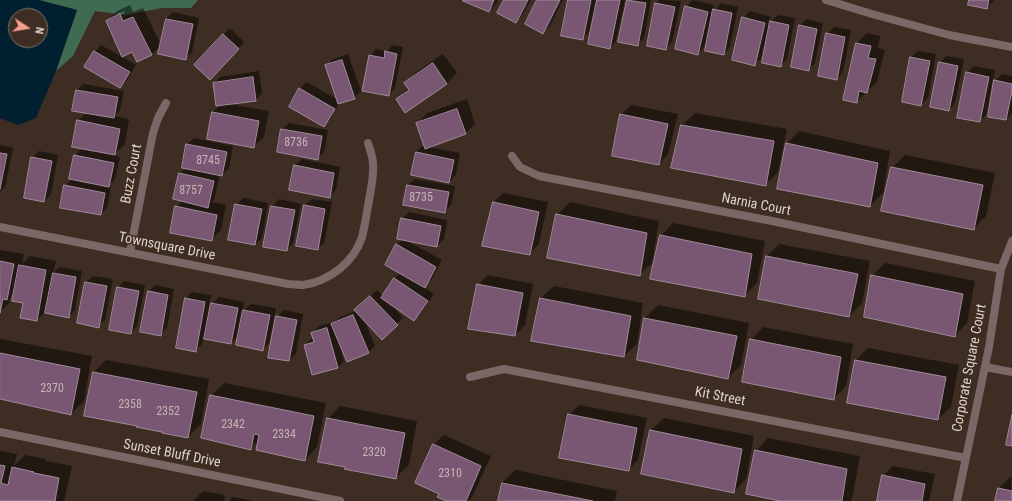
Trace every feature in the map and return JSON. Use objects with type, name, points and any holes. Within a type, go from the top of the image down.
[{"type":"street","points":[[826,0],[949,35],[1012,47]]},
{"type":"street","name":"Buzz Court","points":[[130,252],[153,133],[158,118],[166,103]]},
{"type":"street","name":"Townsquare Drive","points":[[0,227],[288,284],[303,285],[316,282],[329,276],[342,267],[354,254],[361,237],[365,221],[374,165],[368,143]]},
{"type":"street","name":"Narnia Court","points":[[512,156],[520,168],[539,176],[772,221],[1001,269]]},
{"type":"street","name":"Corporate Square Court","points":[[957,501],[989,347],[1001,269],[1012,241]]},
{"type":"street","points":[[985,367],[1012,372]]},
{"type":"street","name":"Kit Street","points":[[470,377],[504,369],[966,458]]},
{"type":"street","name":"Sunset Bluff Drive","points":[[0,432],[340,501]]},
{"type":"green space","points":[[39,0],[198,0],[191,8],[162,8],[125,15],[95,11],[73,56],[56,71],[77,10]]},
{"type":"water","points":[[0,0],[39,0],[77,10],[56,71],[36,118],[18,125],[0,118]]},
{"type":"building","points":[[463,0],[494,0],[489,12]]},
{"type":"building","points":[[504,0],[528,0],[516,23],[497,13]]},
{"type":"building","points":[[537,0],[560,0],[543,34],[525,24]]},
{"type":"building","points":[[568,0],[591,0],[583,40],[561,36]]},
{"type":"building","points":[[597,0],[620,0],[610,49],[588,44]]},
{"type":"building","points":[[627,0],[646,3],[638,46],[618,42]]},
{"type":"building","points":[[969,0],[989,0],[987,9],[968,5]]},
{"type":"building","points":[[655,3],[675,7],[666,50],[647,46]]},
{"type":"building","points":[[685,6],[708,12],[698,55],[675,49]]},
{"type":"building","points":[[713,9],[732,13],[724,55],[705,51]]},
{"type":"building","points":[[120,14],[123,21],[133,17],[152,55],[137,62],[132,52],[122,57],[106,21]]},
{"type":"building","points":[[742,17],[765,23],[755,66],[732,60]]},
{"type":"building","points":[[166,19],[193,24],[186,60],[158,54]]},
{"type":"building","points":[[770,21],[789,25],[781,67],[762,63]]},
{"type":"building","points":[[799,25],[817,29],[809,71],[791,67]]},
{"type":"building","points":[[826,33],[845,37],[837,80],[818,76]]},
{"type":"building","points":[[223,34],[239,49],[210,80],[194,65]]},
{"type":"building","points":[[856,43],[871,46],[868,58],[876,59],[867,93],[859,91],[857,103],[843,100]]},
{"type":"building","points":[[94,51],[130,72],[120,88],[84,67]]},
{"type":"building","points":[[385,51],[397,54],[389,96],[362,91],[369,55],[384,58]]},
{"type":"building","points":[[910,57],[930,61],[921,106],[902,102]]},
{"type":"building","points":[[342,60],[355,99],[338,104],[325,65]]},
{"type":"building","points":[[939,62],[958,66],[949,111],[930,107]]},
{"type":"building","points":[[433,63],[447,84],[405,113],[396,99],[409,90],[404,83]]},
{"type":"building","points":[[966,72],[989,77],[980,122],[957,118]]},
{"type":"building","points":[[253,77],[256,101],[216,106],[213,83]]},
{"type":"building","points":[[994,80],[1012,84],[1006,120],[988,117]]},
{"type":"building","points":[[299,88],[335,109],[324,127],[289,107]]},
{"type":"building","points":[[76,90],[118,97],[114,118],[72,111]]},
{"type":"building","points":[[457,109],[466,134],[425,149],[416,123]]},
{"type":"building","points":[[212,112],[259,121],[254,148],[207,139]]},
{"type":"building","points":[[620,114],[668,124],[659,165],[612,156]]},
{"type":"building","points":[[77,120],[120,129],[115,155],[72,147]]},
{"type":"building","points":[[681,125],[774,141],[766,186],[671,168]]},
{"type":"building","points":[[281,129],[322,136],[318,160],[277,152]]},
{"type":"building","points":[[786,143],[878,163],[870,207],[777,189]]},
{"type":"building","points":[[186,144],[227,152],[222,176],[182,168]]},
{"type":"building","points":[[416,152],[454,160],[449,183],[411,175]]},
{"type":"building","points":[[0,153],[7,154],[0,189]]},
{"type":"building","points":[[74,155],[114,163],[109,187],[69,179]]},
{"type":"building","points":[[31,157],[52,161],[44,202],[24,198]]},
{"type":"building","points":[[294,165],[334,173],[330,198],[289,190]]},
{"type":"building","points":[[891,167],[983,185],[974,230],[881,211]]},
{"type":"building","points":[[179,173],[214,181],[208,208],[173,199]]},
{"type":"building","points":[[64,185],[105,193],[101,215],[60,208]]},
{"type":"building","points":[[407,185],[449,192],[445,213],[403,205]]},
{"type":"building","points":[[493,202],[539,212],[530,255],[482,246]]},
{"type":"building","points":[[235,204],[262,209],[255,245],[228,240]]},
{"type":"building","points":[[304,205],[325,209],[318,250],[296,246]]},
{"type":"building","points":[[175,206],[217,215],[212,241],[170,233]]},
{"type":"building","points":[[271,206],[295,210],[287,251],[263,247]]},
{"type":"building","points":[[556,214],[647,233],[640,276],[547,258]]},
{"type":"building","points":[[401,218],[441,226],[437,247],[397,239]]},
{"type":"building","points":[[660,235],[752,254],[745,297],[650,279]]},
{"type":"building","points":[[396,244],[436,267],[425,288],[385,265]]},
{"type":"building","points":[[766,256],[858,274],[849,317],[758,299]]},
{"type":"building","points":[[0,261],[14,264],[7,300],[3,299],[0,313]]},
{"type":"building","points":[[19,265],[46,270],[37,321],[20,318],[23,303],[12,301]]},
{"type":"building","points":[[53,273],[76,277],[69,318],[45,313]]},
{"type":"building","points":[[871,275],[963,294],[955,337],[864,317]]},
{"type":"building","points":[[394,278],[428,301],[414,321],[381,298]]},
{"type":"building","points":[[85,282],[107,286],[99,328],[77,323]]},
{"type":"building","points":[[477,284],[523,293],[515,336],[468,329]]},
{"type":"building","points":[[117,287],[139,291],[131,334],[109,330]]},
{"type":"building","points":[[148,291],[168,295],[161,336],[140,332]]},
{"type":"building","points":[[370,296],[398,325],[382,340],[354,310]]},
{"type":"building","points":[[185,298],[205,302],[196,352],[176,348]]},
{"type":"building","points":[[540,298],[631,316],[624,357],[531,341]]},
{"type":"building","points":[[211,303],[238,308],[231,344],[204,339]]},
{"type":"building","points":[[243,310],[270,315],[263,351],[236,345]]},
{"type":"building","points":[[353,315],[369,353],[347,362],[331,324]]},
{"type":"building","points":[[276,316],[297,320],[289,361],[268,358]]},
{"type":"building","points":[[644,318],[737,336],[728,379],[637,360]]},
{"type":"building","points":[[327,328],[338,368],[312,375],[304,345],[314,342],[311,333]]},
{"type":"building","points":[[750,339],[841,357],[834,400],[742,382]]},
{"type":"building","points":[[0,353],[80,369],[71,415],[0,399]]},
{"type":"building","points":[[855,360],[946,377],[938,420],[847,403]]},
{"type":"building","points":[[93,372],[197,392],[188,438],[84,416]]},
{"type":"building","points":[[210,395],[314,416],[305,461],[256,450],[259,435],[254,434],[251,450],[201,438]]},
{"type":"building","points":[[568,414],[637,428],[629,471],[559,458]]},
{"type":"building","points":[[1012,415],[1012,446],[1006,445]]},
{"type":"building","points":[[327,418],[405,433],[396,479],[344,469],[345,467],[318,462]]},
{"type":"building","points":[[650,430],[742,449],[734,493],[641,474]]},
{"type":"building","points":[[433,444],[481,466],[466,501],[446,501],[437,497],[439,494],[415,483]]},
{"type":"building","points":[[755,450],[847,469],[842,501],[780,501],[746,494]]},
{"type":"building","points":[[0,465],[5,466],[1,483],[8,485],[12,467],[59,478],[55,501],[0,501]]},
{"type":"building","points":[[882,475],[925,484],[922,501],[877,501]]},
{"type":"building","points":[[502,483],[593,501],[498,501]]},
{"type":"building","points":[[998,488],[1012,491],[1012,501],[995,501]]}]
